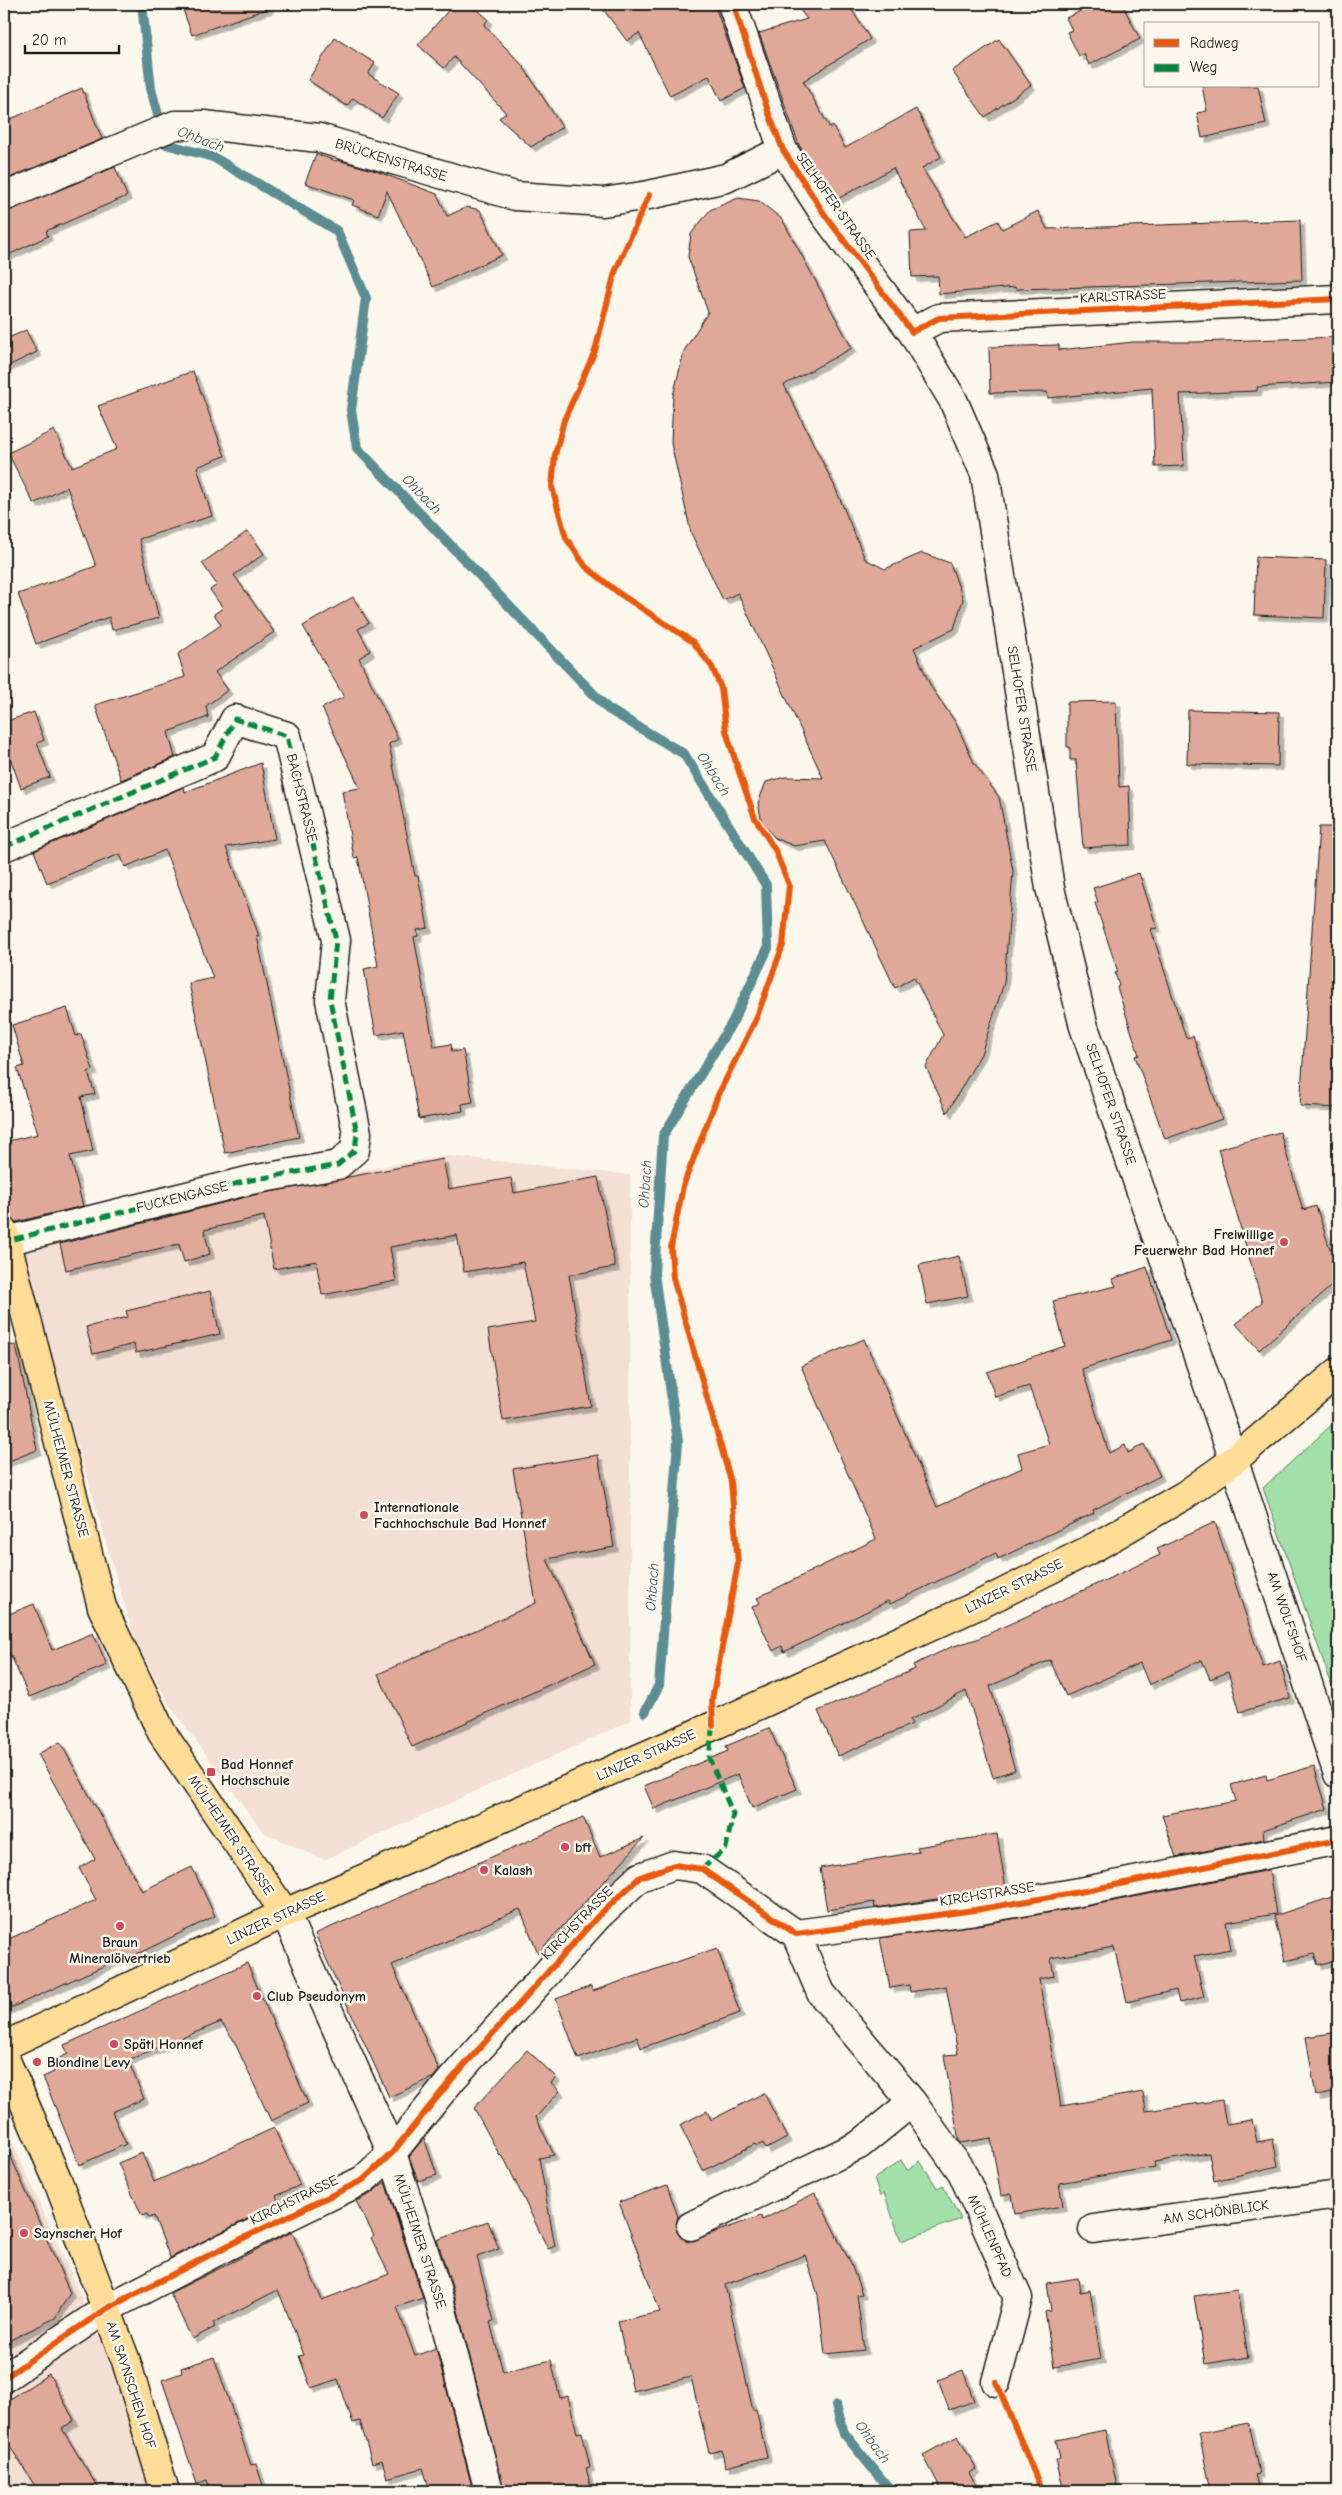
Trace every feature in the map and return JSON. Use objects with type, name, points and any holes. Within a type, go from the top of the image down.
[{"type":"main road","name":"MÜLHEIMER STRASSE","points":[[5,1237],[102,1607],[162,1733],[284,1913]]},
{"type":"main road","name":"LINZER STRASSE","points":[[4,2046],[284,1913],[713,1726],[987,1601],[1132,1527],[1185,1495],[1234,1460],[1336,1375]]},
{"type":"main road","name":"AM SAYNSCHEN HOF","points":[[4,2056],[57,2179],[126,2362],[165,2491]]},
{"type":"street","name":"SELHOFER STRASSE","points":[[737,6],[768,111],[783,150],[824,216],[912,332],[953,400],[985,474],[1050,888],[1084,1027],[1234,1460]]},
{"type":"street","name":"BRÜCKENSTRASSE","points":[[4,197],[163,131],[204,125],[319,138],[515,196],[603,202],[649,195],[726,178],[783,150]]},
{"type":"street","name":"KARLSTRASSE","points":[[912,332],[939,318],[1338,299]]},
{"type":"street","name":"BACHSTRASSE","points":[[4,846],[215,757],[236,719],[287,736],[336,940],[330,1000],[357,1133],[355,1150]]},
{"type":"street","name":"FUCKENGASSE","points":[[5,1237],[251,1180],[338,1165],[355,1150]]},
{"type":"street","name":"AM WOLFSHOF","points":[[1234,1460],[1338,1774]]},
{"type":"street","name":"KIRCHSTRASSE","points":[[4,2378],[106,2309],[287,2216],[363,2180],[392,2153],[452,2079],[598,1916],[640,1877],[674,1865],[702,1869],[796,1934],[975,1910],[1085,1891],[1338,1840]]},
{"type":"street","name":"MÜLHEIMER STRASSE","points":[[284,1913],[392,2153],[437,2291],[489,2491]]},
{"type":"street","name":"MÜHLENPFAD","points":[[796,1934],[822,1993],[912,2102],[962,2172],[1018,2298],[996,2382]]},
{"type":"street","points":[[691,2226],[859,2145],[912,2102]]},
{"type":"street","name":"AM SCHÖNBLICK","points":[[1094,2229],[1338,2195]]},
{"type":"shaded area","name":"Internationale Fachhochschule Bad Honnef","points":[[448,1156],[630,1175],[630,1721],[324,1860],[263,1832],[169,1704],[135,1640],[17,1241],[249,1188]]},
{"type":"shaded area","points":[[4,2123],[105,2351],[151,2491],[4,2491]]},
{"type":"green space","points":[[1338,1419],[1338,1703],[1263,1488]]},
{"type":"green space","points":[[901,2160],[907,2170],[920,2161],[938,2189],[943,2186],[961,2219],[901,2241],[884,2193],[880,2196],[874,2179]]},
{"type":"building","points":[[181,4],[269,4],[269,8],[192,35]]},
{"type":"building","points":[[454,4],[471,4],[488,19],[484,25],[523,66],[562,127],[531,147],[499,118],[506,113],[454,57],[444,68],[418,45]]},
{"type":"building","points":[[599,4],[714,4],[745,88],[721,101],[709,76],[670,96],[639,33],[627,41]]},
{"type":"building","points":[[795,4],[848,4],[870,39],[803,81],[830,128],[833,126],[845,148],[916,109],[941,157],[922,168],[965,237],[998,221],[1002,229],[1038,211],[1047,229],[1300,220],[1302,280],[1016,289],[1015,287],[939,294],[938,276],[912,277],[910,232],[926,231],[893,168],[834,201],[799,145],[759,33],[807,19]]},
{"type":"building","points":[[1095,4],[1122,4],[1140,39],[1089,65],[1084,54],[1079,56],[1067,32],[1072,30],[1066,18]]},
{"type":"building","points":[[335,38],[375,63],[368,74],[399,93],[382,118],[353,98],[347,106],[308,80]]},
{"type":"building","points":[[999,39],[1031,85],[985,117],[952,71]]},
{"type":"building","points":[[82,88],[102,139],[7,179],[4,172],[4,122]]},
{"type":"building","points":[[1202,88],[1258,88],[1266,124],[1202,138],[1197,113],[1207,111]]},
{"type":"building","points":[[316,154],[376,171],[437,194],[447,216],[467,207],[480,210],[502,255],[433,287],[387,191],[378,215],[352,205],[354,200],[305,183]]},
{"type":"building","points":[[115,167],[127,196],[46,231],[48,236],[4,257],[4,212]]},
{"type":"building","points":[[738,198],[759,201],[782,219],[852,348],[784,385],[834,485],[865,559],[885,569],[922,553],[950,563],[963,599],[954,629],[914,648],[931,687],[956,723],[974,763],[999,797],[1013,871],[1004,983],[981,1054],[947,1113],[926,1067],[943,1035],[914,977],[895,988],[825,841],[794,846],[775,838],[762,823],[758,803],[766,782],[785,777],[823,778],[738,593],[723,600],[691,533],[671,443],[673,396],[684,351],[708,312],[688,257],[691,234],[710,210]]},
{"type":"building","points":[[26,330],[37,352],[4,368],[4,340]]},
{"type":"building","points":[[1338,337],[1338,382],[1257,387],[1257,391],[1180,394],[1184,466],[1155,467],[1152,388],[1048,398],[1047,392],[990,393],[989,347],[1059,345],[1059,350],[1133,342],[1196,342]]},
{"type":"building","points":[[193,371],[225,456],[197,467],[212,516],[139,539],[159,618],[112,630],[109,617],[36,644],[18,594],[96,566],[67,487],[34,504],[8,453],[54,430],[72,467],[117,449],[98,406]]},
{"type":"building","points":[[248,531],[264,554],[234,575],[274,632],[215,672],[228,690],[206,706],[208,717],[168,732],[175,757],[121,780],[95,705],[185,677],[178,654],[221,625],[214,614],[223,608],[210,590],[217,585],[202,563]]},
{"type":"building","points":[[1256,557],[1326,560],[1324,618],[1254,615]]},
{"type":"building","points":[[353,597],[369,623],[358,629],[370,651],[359,658],[398,739],[389,744],[415,876],[418,876],[428,928],[417,930],[418,936],[414,937],[434,1047],[451,1044],[452,1052],[463,1050],[473,1102],[462,1104],[463,1111],[419,1119],[403,1030],[376,1035],[370,1003],[364,969],[378,966],[358,857],[354,858],[342,791],[360,788],[322,708],[344,697],[303,626]]},
{"type":"building","points":[[1116,701],[1119,787],[1129,786],[1131,845],[1083,848],[1076,760],[1070,760],[1070,747],[1067,747],[1067,702]]},
{"type":"building","points":[[1188,710],[1279,712],[1278,766],[1187,764]]},
{"type":"building","points":[[34,712],[44,740],[37,743],[50,777],[21,788],[4,741],[4,722]]},
{"type":"building","points":[[261,763],[275,839],[226,847],[259,936],[257,936],[299,1137],[225,1153],[189,983],[213,978],[165,850],[125,867],[120,854],[47,883],[34,851],[184,787],[185,792]]},
{"type":"building","points":[[1319,827],[1338,827],[1338,1108],[1300,1106]]},
{"type":"building","points":[[1139,873],[1157,928],[1151,929],[1186,1038],[1193,1036],[1222,1119],[1165,1139],[1135,1056],[1139,1055],[1117,987],[1119,986],[1115,973],[1118,972],[1095,903],[1098,902],[1093,888]]},
{"type":"building","points":[[67,1008],[76,1036],[81,1034],[93,1070],[88,1072],[95,1094],[81,1097],[93,1151],[70,1156],[83,1206],[16,1222],[4,1217],[4,1142],[38,1134],[17,1068],[24,1066],[12,1025]]},
{"type":"building","name":"Freiwillige Feuerwehr Bad Honnef","points":[[1280,1132],[1303,1210],[1316,1206],[1330,1249],[1338,1242],[1338,1280],[1259,1350],[1236,1324],[1262,1302],[1218,1149]]},
{"type":"building","points":[[443,1159],[449,1189],[511,1178],[514,1193],[598,1177],[615,1267],[569,1275],[591,1406],[503,1421],[488,1330],[535,1322],[523,1262],[464,1272],[457,1235],[390,1247],[396,1281],[322,1295],[316,1261],[274,1269],[264,1216],[204,1230],[210,1254],[184,1262],[179,1244],[66,1270],[60,1244],[254,1195]]},
{"type":"building","points":[[959,1256],[968,1296],[927,1304],[919,1265]]},
{"type":"building","points":[[1147,1267],[1171,1340],[1082,1369],[1109,1453],[1125,1445],[1128,1453],[1144,1444],[1160,1476],[1093,1510],[1094,1513],[998,1559],[996,1553],[890,1604],[888,1601],[784,1652],[782,1646],[773,1651],[752,1607],[760,1603],[757,1598],[876,1539],[801,1366],[864,1339],[937,1507],[1022,1468],[1018,1453],[1049,1444],[1029,1386],[995,1397],[987,1372],[1065,1346],[1053,1301],[1116,1286],[1112,1279]]},
{"type":"building","points":[[210,1291],[220,1334],[136,1353],[134,1344],[93,1354],[86,1327],[128,1317],[126,1311]]},
{"type":"building","points":[[16,1345],[37,1450],[4,1463],[4,1346]]},
{"type":"building","points":[[598,1455],[614,1547],[547,1559],[595,1664],[412,1747],[378,1674],[536,1603],[513,1469]]},
{"type":"building","points":[[1215,1522],[1263,1667],[1280,1661],[1290,1698],[1240,1712],[1228,1672],[1210,1679],[1202,1660],[1149,1685],[1140,1663],[1066,1696],[1050,1660],[990,1686],[1015,1770],[993,1777],[966,1691],[910,1720],[912,1724],[838,1756],[818,1711],[915,1669],[913,1665],[951,1647],[977,1639],[1160,1555],[1157,1549]]},
{"type":"building","points":[[34,1604],[52,1650],[93,1633],[107,1665],[29,1697],[10,1653],[4,1655],[4,1616]]},
{"type":"building","points":[[769,1728],[797,1789],[752,1808],[738,1774],[654,1809],[644,1786],[728,1751],[726,1746]]},
{"type":"building","points":[[60,1742],[142,1891],[192,1867],[215,1916],[123,1961],[121,1958],[4,2011],[4,1941],[96,1900],[79,1868],[95,1859],[38,1754]]},
{"type":"building","points":[[1314,1766],[1327,1809],[1263,1830],[1264,1839],[1176,1857],[1162,1815],[1236,1801],[1231,1785],[1266,1775],[1267,1780]]},
{"type":"building","points":[[583,1817],[600,1857],[644,1838],[538,1953],[520,1909],[392,1965],[439,2070],[434,2077],[389,2097],[315,1934]]},
{"type":"building","points":[[997,1834],[1006,1889],[875,1908],[874,1902],[827,1910],[820,1868],[918,1852],[917,1847]]},
{"type":"building","points":[[1269,1870],[1276,1914],[1226,1922],[1231,1949],[1194,1956],[1204,1997],[1179,2003],[1176,1990],[1127,2002],[1114,1947],[1051,1958],[1054,1976],[1039,1979],[1061,2106],[1143,2092],[1146,2111],[1222,2100],[1226,2124],[1252,2120],[1257,2142],[1273,2139],[1278,2166],[1214,2181],[1209,2153],[1154,2162],[1155,2167],[1059,2183],[1063,2206],[1015,2214],[1012,2194],[1001,2196],[991,2138],[960,2143],[959,2141],[944,2055],[958,2054],[946,1986],[910,1992],[909,1985],[890,1988],[880,1938],[977,1925],[1088,1906]]},
{"type":"building","points":[[1338,1895],[1338,1959],[1318,1965],[1314,1954],[1285,1961],[1274,1916]]},
{"type":"building","points":[[717,1948],[740,2013],[641,2048],[637,2037],[578,2059],[556,1999],[591,1986],[593,1991]]},
{"type":"building","points":[[247,1963],[308,2103],[271,2121],[233,2039],[221,2022],[128,2060],[144,2099],[112,2112],[126,2144],[79,2165],[43,2077],[54,2072],[51,2062],[68,2054],[64,2045]]},
{"type":"building","points":[[1338,2032],[1338,2092],[1316,2096],[1306,2037]]},
{"type":"building","points":[[527,2050],[556,2077],[551,2083],[560,2091],[536,2117],[554,2155],[539,2158],[555,2246],[548,2249],[505,2160],[499,2154],[474,2108]]},
{"type":"building","points":[[764,2093],[787,2138],[766,2149],[763,2143],[757,2146],[755,2144],[703,2171],[680,2125],[707,2111],[711,2120]]},
{"type":"building","points":[[274,2128],[300,2185],[276,2196],[279,2203],[170,2258],[154,2216],[149,2218],[147,2214],[142,2216],[118,2163],[142,2153],[154,2182]]},
{"type":"building","points":[[424,2138],[437,2175],[418,2181],[409,2156]]},
{"type":"building","name":"Saynscher Hof","points":[[4,2141],[70,2293],[55,2318],[4,2343]]},
{"type":"building","points":[[385,2182],[423,2298],[397,2307],[415,2356],[436,2348],[473,2491],[430,2491],[423,2468],[387,2478],[382,2460],[372,2463],[360,2421],[353,2423],[338,2379],[311,2388],[299,2356],[304,2355],[278,2290],[213,2323],[215,2327],[192,2339],[170,2293],[292,2232],[322,2300],[389,2274],[371,2238],[374,2236],[356,2201],[370,2194]]},
{"type":"building","points":[[667,2185],[678,2217],[676,2224],[677,2232],[687,2242],[761,2216],[762,2220],[815,2193],[851,2264],[862,2294],[857,2295],[864,2350],[825,2354],[818,2295],[805,2255],[725,2285],[753,2411],[756,2410],[767,2457],[725,2467],[722,2450],[709,2453],[691,2377],[633,2391],[618,2321],[660,2312],[619,2202]]},
{"type":"building","points":[[488,2221],[499,2249],[477,2257],[494,2321],[490,2322],[503,2372],[551,2360],[560,2398],[568,2396],[577,2433],[582,2432],[590,2467],[586,2468],[591,2487],[571,2491],[504,2491],[452,2287],[437,2240]]},
{"type":"building","points":[[1078,2278],[1080,2292],[1090,2290],[1101,2359],[1054,2367],[1045,2312],[1051,2311],[1047,2283]]},
{"type":"building","points":[[1237,2290],[1248,2357],[1205,2364],[1194,2296]]},
{"type":"building","points":[[214,2357],[251,2465],[256,2464],[265,2491],[211,2491],[207,2480],[197,2484],[162,2380],[182,2373],[181,2368]]},
{"type":"building","points":[[963,2370],[974,2401],[949,2410],[938,2380]]},
{"type":"building","points":[[49,2374],[74,2420],[62,2429],[100,2491],[38,2491],[4,2437],[4,2403]]},
{"type":"building","points":[[1248,2423],[1259,2473],[1255,2474],[1259,2491],[1211,2491],[1199,2433]]},
{"type":"building","points":[[1105,2430],[1118,2491],[1064,2491],[1056,2460],[1060,2458],[1056,2440]]},
{"type":"building","points":[[958,2436],[976,2469],[970,2473],[980,2491],[942,2491],[923,2455]]},
{"type":"waterway","name":"Ohbach","points":[[142,4],[151,89],[166,144],[213,157],[337,231],[366,298],[351,410],[357,448],[608,709],[684,754],[766,885],[768,948],[733,1021],[663,1136],[654,1274],[678,1442],[659,1685],[645,1712]]},
{"type":"waterway","name":"Ohbach","points":[[836,2406],[844,2433],[891,2491]]},
{"type":"marked path","points":[[4,847],[215,757],[235,719],[287,736],[336,940],[330,1000],[357,1133],[355,1150],[338,1165],[251,1180],[6,1241]]},
{"type":"marked path","points":[[702,1869],[726,1848],[733,1814],[709,1758],[713,1721]]},
{"type":"cycle path","points":[[745,4],[735,9],[768,111],[783,150],[825,215],[912,332],[939,318],[1338,299]]},
{"type":"cycle path","points":[[649,195],[615,272],[595,351],[564,420],[555,455],[552,487],[566,538],[586,567],[620,594],[693,642],[712,667],[721,688],[726,731],[755,818],[775,850],[789,885],[783,945],[756,1019],[718,1095],[683,1186],[671,1247],[673,1278],[731,1482],[738,1563],[712,1700],[713,1726]]},
{"type":"cycle path","points":[[4,2378],[106,2309],[225,2247],[363,2180],[392,2153],[452,2079],[598,1916],[640,1877],[674,1865],[702,1869],[796,1934],[975,1910],[1085,1891],[1338,1840]]},
{"type":"cycle path","points":[[996,2382],[1042,2491]]},
{"type":"place","name":"Freiwillige Feuerwehr Bad Honnef","points":[[1284,1242]]},
{"type":"place","name":"Internationale Fachhochschule Bad Honnef","points":[[364,1515]]},
{"type":"place","name":"Bad Honnef Hochschule","points":[[211,1772]]},
{"type":"place","name":"bft","points":[[565,1847]]},
{"type":"place","name":"Kalash","points":[[484,1870]]},
{"type":"place","name":"Braun Mineralölvertrieb","points":[[120,1926]]},
{"type":"place","name":"Club Pseudonym","points":[[257,1996]]},
{"type":"place","name":"Späti Honnef","points":[[114,2044]]},
{"type":"place","name":"Blondine Levy","points":[[37,2062]]},
{"type":"place","name":"Saynscher Hof","points":[[24,2233]]}]
